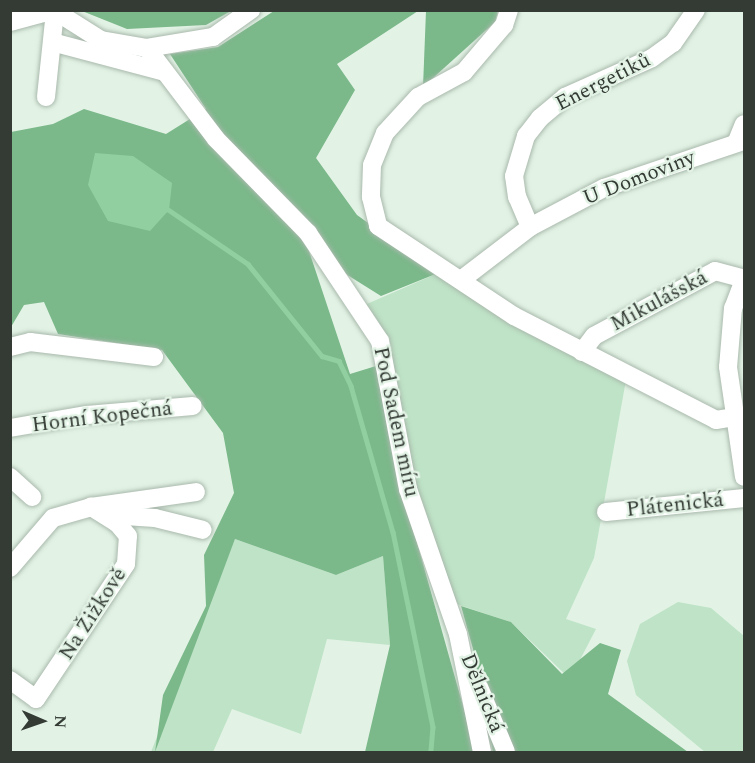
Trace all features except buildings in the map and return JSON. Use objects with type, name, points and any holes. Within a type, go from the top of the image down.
[{"type":"street","points":[[14,18],[55,11],[101,40],[147,48],[213,37],[251,10]]},
{"type":"street","points":[[461,280],[378,226],[371,197],[372,165],[385,133],[418,97],[464,72],[504,26],[509,10]]},
{"type":"street","name":"Energetiků","points":[[530,227],[517,197],[514,176],[526,136],[540,118],[565,97],[652,58],[673,43],[696,10]]},
{"type":"street","points":[[46,97],[55,11]]},
{"type":"street","points":[[52,42],[165,72]]},
{"type":"street","name":"Pod Sadem míru","points":[[147,48],[216,139],[308,233],[380,341],[408,489],[458,634],[483,753]]},
{"type":"street","points":[[741,141],[744,124]]},
{"type":"street","name":"U Domoviny","points":[[461,280],[530,227],[604,188],[741,141]]},
{"type":"street","name":"Mikulášská","points":[[582,352],[594,336],[715,271],[744,279]]},
{"type":"street","name":"Plátenická","points":[[744,279],[737,293],[734,417],[744,477]]},
{"type":"street","name":"Mikulášská","points":[[461,280],[514,316],[716,420],[734,417]]},
{"type":"street","points":[[10,347],[30,342],[154,357]]},
{"type":"street","name":"Horní Kopečná","points":[[10,428],[87,415],[193,406]]},
{"type":"street","points":[[10,477],[32,497]]},
{"type":"street","points":[[10,568],[53,518],[92,507],[196,492]]},
{"type":"street","name":"Plátenická","points":[[606,512],[744,498]]},
{"type":"street","points":[[92,507],[117,523],[125,516],[155,518],[202,530]]},
{"type":"street","name":"Na Žižkově","points":[[10,680],[36,699],[126,564],[128,536],[117,523]]},
{"type":"street","name":"Dělnická","points":[[458,634],[506,753]]},
{"type":"shaded area","points":[[231,10],[206,25],[127,29],[82,11]]},
{"type":"shaded area","points":[[274,11],[418,11],[337,64],[355,90],[316,158],[357,215],[438,273],[381,296],[309,251],[350,374],[376,366],[398,475],[476,752],[365,752],[390,645],[383,556],[336,575],[235,539],[155,752],[163,695],[206,606],[204,555],[234,493],[223,433],[162,350],[58,334],[44,302],[24,305],[11,327],[11,132],[53,124],[84,109],[166,134],[206,109],[170,54],[218,47]]},
{"type":"shaded area","points":[[426,11],[498,11],[495,22],[423,87]]},
{"type":"shaded area","points":[[95,153],[133,156],[172,183],[169,210],[150,231],[108,221],[88,185]]},
{"type":"shaded area","points":[[438,273],[626,380],[594,558],[566,619],[596,629],[570,679],[511,622],[459,605],[450,594],[411,488],[397,405],[360,307]]},
{"type":"shaded area","points":[[235,539],[336,575],[383,556],[390,645],[327,639],[301,734],[232,709],[213,752],[151,752]]},
{"type":"shaded area","points":[[678,602],[711,608],[744,636],[744,752],[705,752],[636,695],[627,661],[640,624]]},
{"type":"shaded area","points":[[461,606],[511,622],[562,674],[600,643],[621,650],[608,694],[688,752],[493,752],[473,649]]},
{"type":"waterway","points":[[166,208],[248,264],[322,356],[339,361],[351,386],[393,532],[433,727],[431,752]]}]
